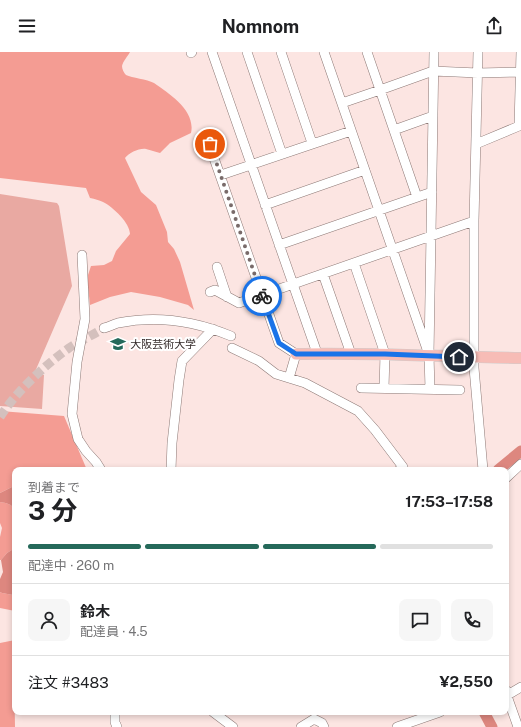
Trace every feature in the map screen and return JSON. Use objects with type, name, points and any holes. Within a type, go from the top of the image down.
[{"type":"main road","points":[[296,354],[385,354],[474,358],[521,358]]},
{"type":"street","points":[[212,52],[316,353]]},
{"type":"street","points":[[247,52],[282,154]]},
{"type":"street","points":[[281,52],[312,143]]},
{"type":"street","points":[[324,52],[429,355]]},
{"type":"street","points":[[367,52],[417,197]]},
{"type":"street","points":[[430,389],[429,355],[434,52]]},
{"type":"street","points":[[478,52],[474,221],[474,358],[483,467]]},
{"type":"street","points":[[476,144],[520,126],[521,52]]},
{"type":"street","points":[[342,103],[433,71],[521,72]]},
{"type":"street","points":[[394,130],[433,116]]},
{"type":"street","points":[[221,175],[351,130]]},
{"type":"street","points":[[210,144],[279,343],[296,354],[290,378]]},
{"type":"street","points":[[266,205],[365,170]]},
{"type":"street","points":[[279,245],[432,192]]},
{"type":"street","points":[[210,292],[215,290],[239,303],[474,221]]},
{"type":"street","points":[[82,255],[84,319],[77,362],[72,414],[78,438],[99,467]]},
{"type":"street","points":[[354,263],[385,354],[384,388]]},
{"type":"street","points":[[217,267],[227,297]]},
{"type":"street","points":[[324,274],[351,354]]},
{"type":"street","points":[[104,328],[116,323],[154,319],[188,322],[231,336]]},
{"type":"street","points":[[171,467],[172,443],[182,361],[213,329]]},
{"type":"street","points":[[232,348],[258,361],[276,374],[305,383],[358,411],[375,430],[403,467]]},
{"type":"street","points":[[361,388],[460,390]]},
{"type":"street","points":[[509,475],[521,464]]},
{"type":"street","points":[[509,694],[521,687]]},
{"type":"street","points":[[509,704],[518,727]]},
{"type":"street","points":[[114,715],[117,727]]},
{"type":"street","points":[[217,715],[233,727]]},
{"type":"street","points":[[397,727],[431,715]]},
{"type":"street","points":[[301,727],[314,719],[322,723],[324,727]]},
{"type":"shaded area","points":[[0,52],[130,52],[122,66],[126,75],[148,80],[154,83],[167,92],[186,110],[192,125],[191,133],[170,143],[160,153],[140,149],[125,158],[141,192],[156,205],[167,232],[168,242],[174,249],[180,262],[194,310],[188,305],[160,297],[131,292],[110,297],[90,305],[87,278],[91,266],[104,265],[112,261],[116,251],[130,234],[129,230],[124,220],[107,204],[90,198],[86,188],[0,178]]},
{"type":"shaded area","points":[[0,194],[57,203],[59,206],[72,286],[34,374],[44,375],[42,409],[0,406]]},
{"type":"shaded area","points":[[0,411],[64,416],[86,467],[12,467],[12,487],[0,493]]},
{"type":"shaded area","points":[[12,487],[12,507],[6,503],[0,502],[0,493]]},
{"type":"shaded area","points":[[0,502],[6,503],[12,507],[12,550],[1,560],[0,537],[2,528],[0,523]]},
{"type":"shaded area","points":[[12,550],[12,595],[0,592],[0,579],[3,572],[1,560]]},
{"type":"shaded area","points":[[0,592],[12,595],[12,610],[0,608]]},
{"type":"shaded area","points":[[12,641],[12,715],[15,715],[15,727],[0,727],[0,643]]},
{"type":"waterway","points":[[502,467],[521,451]]},
{"type":"waterway","points":[[486,715],[492,727]]},
{"type":"tunnel","points":[[0,417],[14,398],[50,362],[69,348],[104,328]]},
{"type":"way so far","points":[[210,144],[262,296]]},
{"type":"place","name":"大阪芸術大学","points":[[118,344]]},
{"type":"route","points":[[262,296],[279,343],[296,354],[385,354],[459,357]]}]
